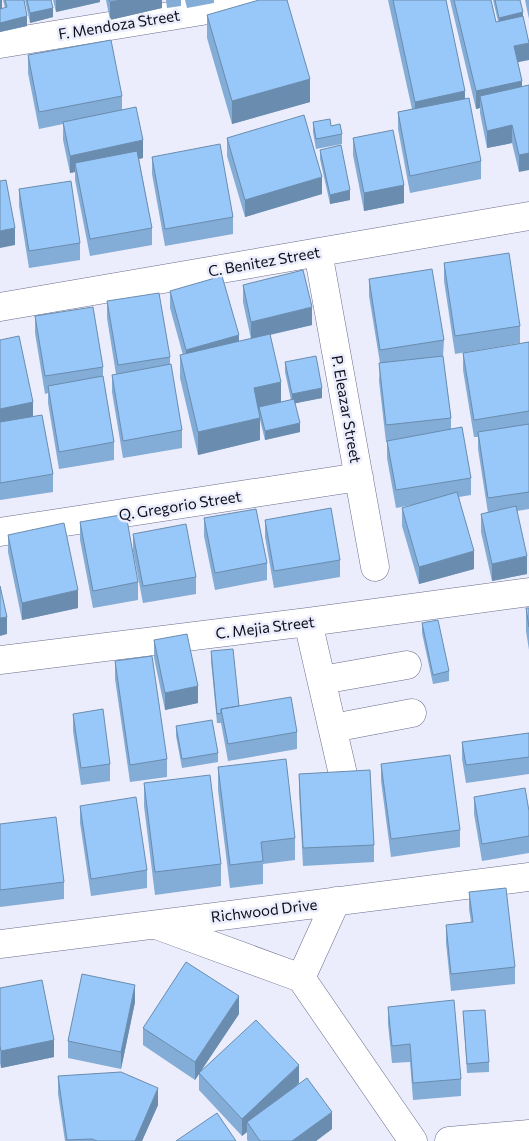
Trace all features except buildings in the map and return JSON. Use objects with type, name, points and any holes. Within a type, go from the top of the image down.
[{"type":"street","name":"F. Mendoza Street","points":[[0,44],[268,0]]},
{"type":"street","name":"C. Benitez Street","points":[[0,307],[529,216]]},
{"type":"street","name":"P. Eleazar Street","points":[[318,252],[375,567]]},
{"type":"street","name":"Q. Gregorio Street","points":[[0,532],[359,477]]},
{"type":"street","name":"C. Mejia Street","points":[[0,660],[308,622],[529,592]]},
{"type":"street","points":[[308,622],[345,783]]},
{"type":"street","points":[[322,680],[407,665]]},
{"type":"street","points":[[333,728],[412,713]]},
{"type":"street","name":"Richwood Drive","points":[[0,944],[529,877]]},
{"type":"street","points":[[301,978],[336,901]]},
{"type":"street","points":[[155,924],[301,978],[413,1141]]},
{"type":"street","points":[[449,1141],[529,1134]]}]
